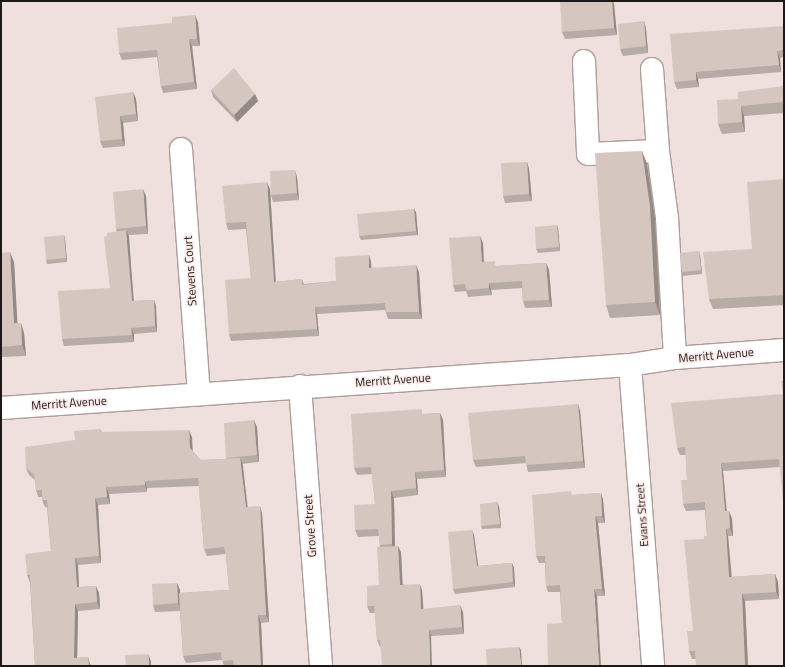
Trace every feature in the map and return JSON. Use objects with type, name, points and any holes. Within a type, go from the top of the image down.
[{"type":"street","points":[[584,61],[588,154],[658,151]]},
{"type":"street","points":[[652,68],[658,151],[667,218],[675,358]]},
{"type":"street","name":"Stevens Court","points":[[181,149],[199,394]]},
{"type":"street","name":"Merritt Avenue","points":[[1,408],[300,386],[630,365],[675,358],[784,350]]},
{"type":"street","name":"Evans Street","points":[[630,365],[653,666]]},
{"type":"street","name":"Grove Street","points":[[300,386],[321,666]]},
{"type":"building","points":[[560,1],[612,1],[614,28],[562,32]]},
{"type":"building","points":[[195,15],[197,39],[189,39],[194,82],[161,86],[157,50],[119,53],[117,28],[172,23],[172,17]]},
{"type":"building","points":[[644,21],[646,46],[620,49],[618,24]]},
{"type":"building","points":[[784,26],[784,50],[777,51],[779,65],[696,72],[696,80],[674,82],[670,34]]},
{"type":"building","points":[[234,68],[255,94],[234,115],[211,90]]},
{"type":"building","points":[[784,86],[784,102],[741,106],[742,122],[718,124],[717,100],[738,99],[738,92]]},
{"type":"building","points":[[133,92],[136,114],[120,116],[122,139],[100,141],[95,97]]},
{"type":"building","points":[[642,151],[650,206],[655,302],[606,305],[595,153]]},
{"type":"building","points":[[527,162],[529,194],[503,196],[501,163]]},
{"type":"building","points":[[295,170],[297,193],[271,195],[270,171]]},
{"type":"building","points":[[784,179],[784,295],[709,299],[703,252],[752,249],[747,182]]},
{"type":"building","points":[[267,182],[274,282],[302,279],[302,285],[336,281],[335,257],[369,255],[369,268],[416,265],[419,312],[386,312],[385,303],[315,307],[317,329],[229,334],[225,280],[251,278],[246,222],[226,223],[222,186]]},
{"type":"building","points":[[143,189],[146,226],[116,229],[113,192]]},
{"type":"building","points":[[414,209],[416,231],[359,236],[357,214]]},
{"type":"building","points":[[557,225],[559,247],[536,249],[535,227]]},
{"type":"building","points":[[126,230],[132,301],[154,300],[155,326],[131,328],[132,335],[62,339],[58,291],[110,288],[104,237],[107,236],[107,233]]},
{"type":"building","points":[[64,235],[66,258],[46,260],[44,237]]},
{"type":"building","points":[[480,236],[482,262],[495,261],[495,266],[546,263],[549,300],[523,301],[522,281],[489,283],[489,288],[466,290],[465,284],[453,285],[449,238]]},
{"type":"building","points":[[699,251],[701,270],[682,272],[680,253]]},
{"type":"building","points":[[10,252],[14,323],[21,323],[22,345],[1,347],[1,253]]},
{"type":"building","points":[[781,381],[784,381],[784,512],[779,459],[721,463],[725,511],[729,511],[730,528],[726,529],[729,577],[775,574],[776,592],[742,594],[745,666],[696,666],[695,651],[689,651],[687,631],[693,631],[684,540],[704,539],[704,536],[707,536],[705,502],[683,504],[681,480],[687,480],[685,447],[677,448],[671,403],[783,394]]},
{"type":"building","points":[[578,404],[583,461],[526,465],[525,456],[473,460],[468,413]]},
{"type":"building","points":[[422,409],[422,414],[440,413],[444,470],[415,472],[416,488],[391,491],[392,544],[380,545],[378,529],[355,530],[354,505],[375,504],[371,467],[354,468],[351,414]]},
{"type":"building","points":[[254,420],[257,455],[226,458],[224,423]]},
{"type":"building","points":[[100,429],[101,432],[189,430],[190,448],[201,460],[240,458],[246,507],[260,506],[266,615],[258,615],[261,666],[234,666],[233,660],[222,661],[221,652],[183,656],[179,593],[229,590],[224,547],[204,549],[198,478],[145,481],[145,485],[106,487],[107,497],[95,498],[99,556],[75,558],[77,587],[96,586],[97,602],[75,604],[74,658],[88,657],[89,666],[35,666],[30,575],[27,575],[25,554],[51,551],[47,500],[42,500],[42,490],[36,490],[34,475],[26,468],[25,447],[75,440],[74,431]]},
{"type":"building","points":[[571,491],[572,495],[601,493],[602,516],[595,516],[602,589],[594,589],[599,666],[548,666],[547,624],[562,623],[560,585],[546,586],[545,556],[536,556],[532,495]]},
{"type":"building","points":[[497,502],[500,524],[481,526],[480,504]]},
{"type":"building","points":[[472,530],[477,566],[512,563],[513,582],[453,589],[448,532]]},
{"type":"building","points":[[398,546],[400,585],[420,584],[421,609],[460,605],[462,627],[429,630],[430,666],[382,666],[380,640],[377,640],[374,606],[367,606],[367,586],[379,585],[377,547]]},
{"type":"building","points":[[177,583],[178,603],[153,605],[152,584]]},
{"type":"building","points":[[519,647],[521,666],[487,666],[486,649]]},
{"type":"building","points":[[148,654],[149,666],[126,666],[125,655]]}]
